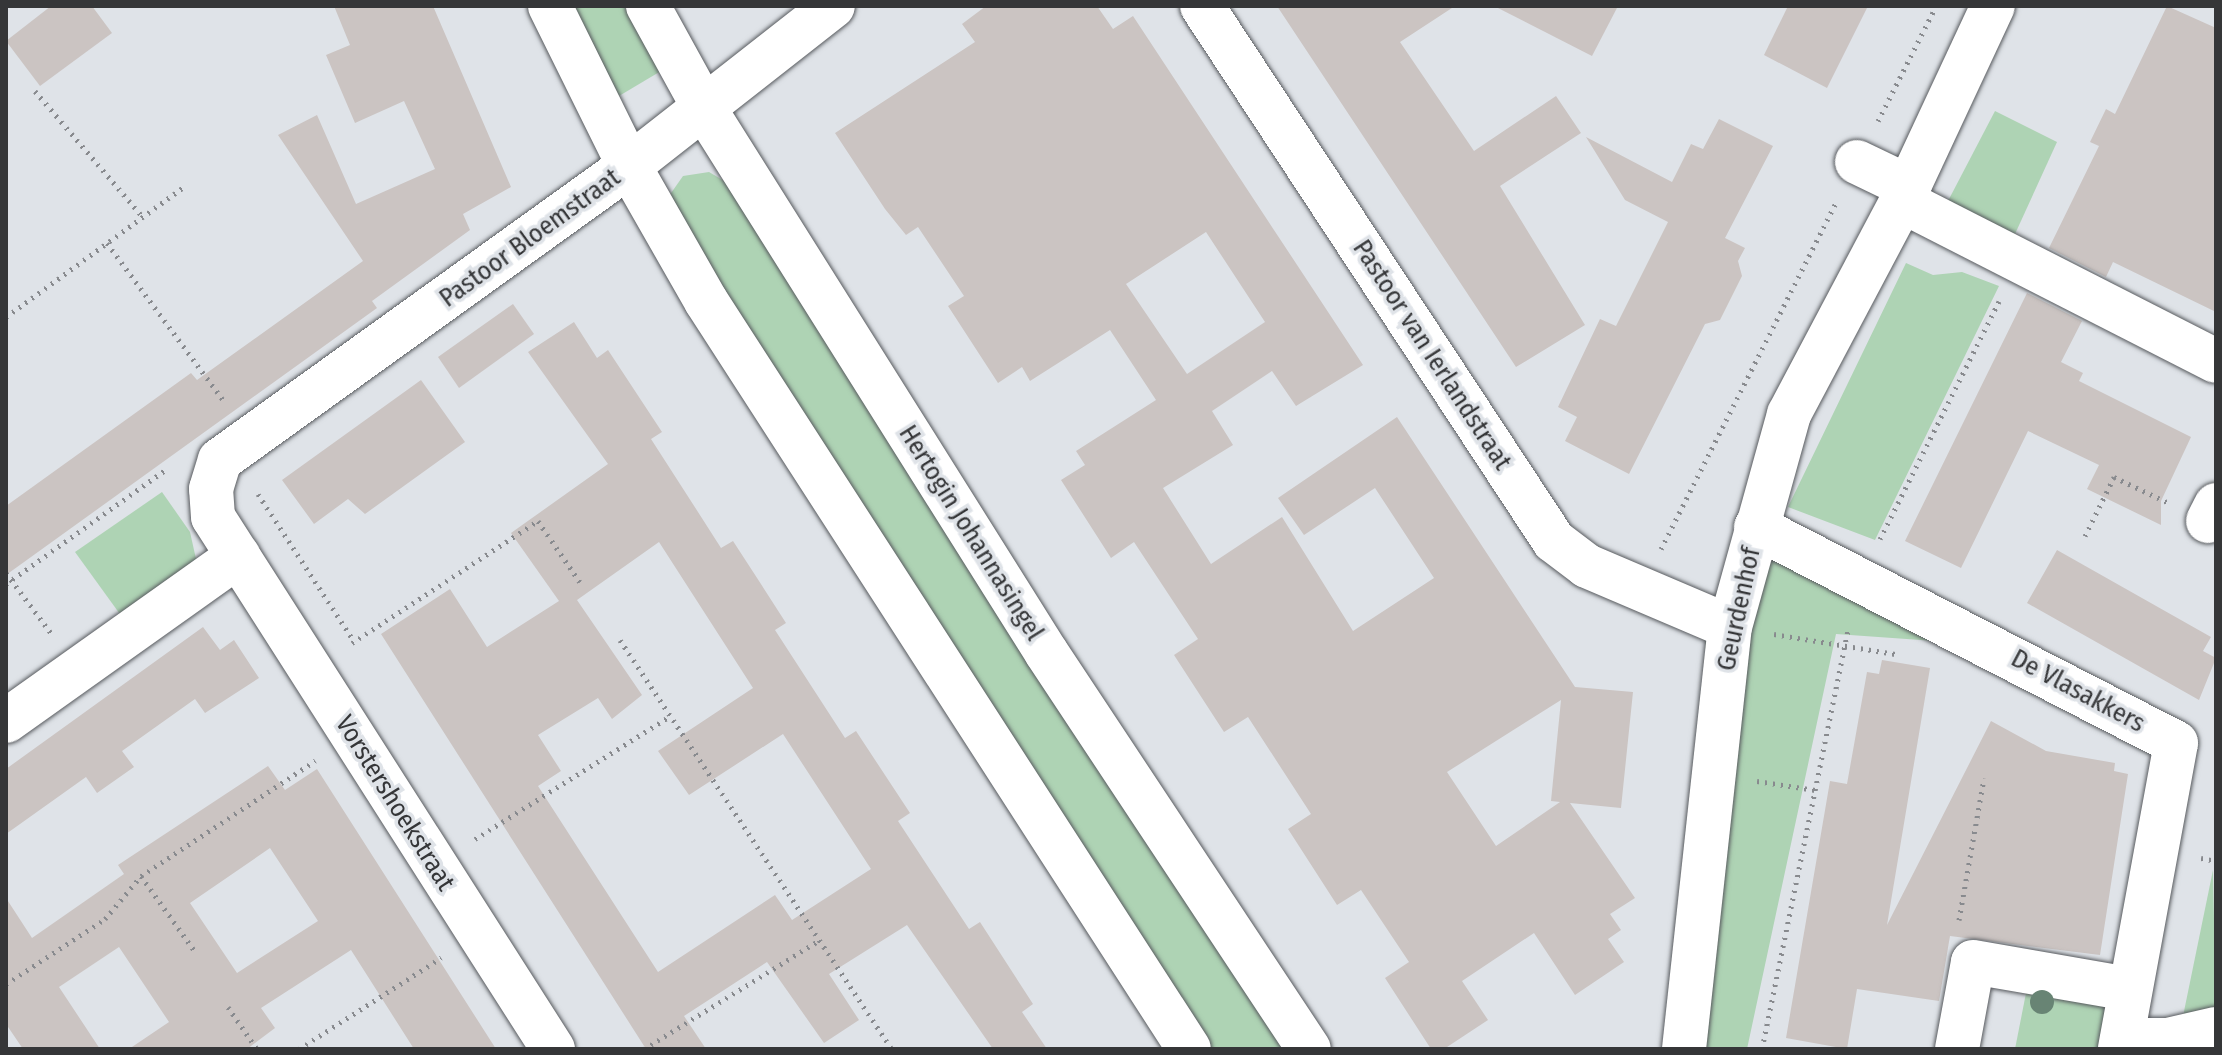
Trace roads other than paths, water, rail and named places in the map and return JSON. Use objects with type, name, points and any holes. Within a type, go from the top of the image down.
[{"type":"street","points":[[550,6],[629,166],[706,301],[1189,1049]]},
{"type":"street","name":"Hertogin Johannasingel","points":[[648,6],[704,108],[1046,652],[1309,1049]]},
{"type":"street","name":"Pastoor Bloemstraat","points":[[238,556],[213,517],[211,489],[236,449],[629,166],[833,6]]},
{"type":"street","name":"Pastoor van Ierlandstraat","points":[[1202,6],[1554,541],[1587,566],[1730,627]]},
{"type":"street","name":"Geurdenhof","points":[[1684,1049],[1730,627],[1789,414],[1906,194],[1993,6]]},
{"type":"street","points":[[1857,162],[2019,260],[2216,361]]},
{"type":"street","name":"De Vlasakkers","points":[[1756,527],[2176,743],[2121,1045]]},
{"type":"street","points":[[6,721],[238,556]]},
{"type":"street","name":"Vorstershoekstraat","points":[[238,556],[553,1049]]},
{"type":"street","points":[[1957,1049],[1973,962],[2130,989]]},
{"type":"street","points":[[2121,1045],[2168,1040],[2216,1029]]}]
